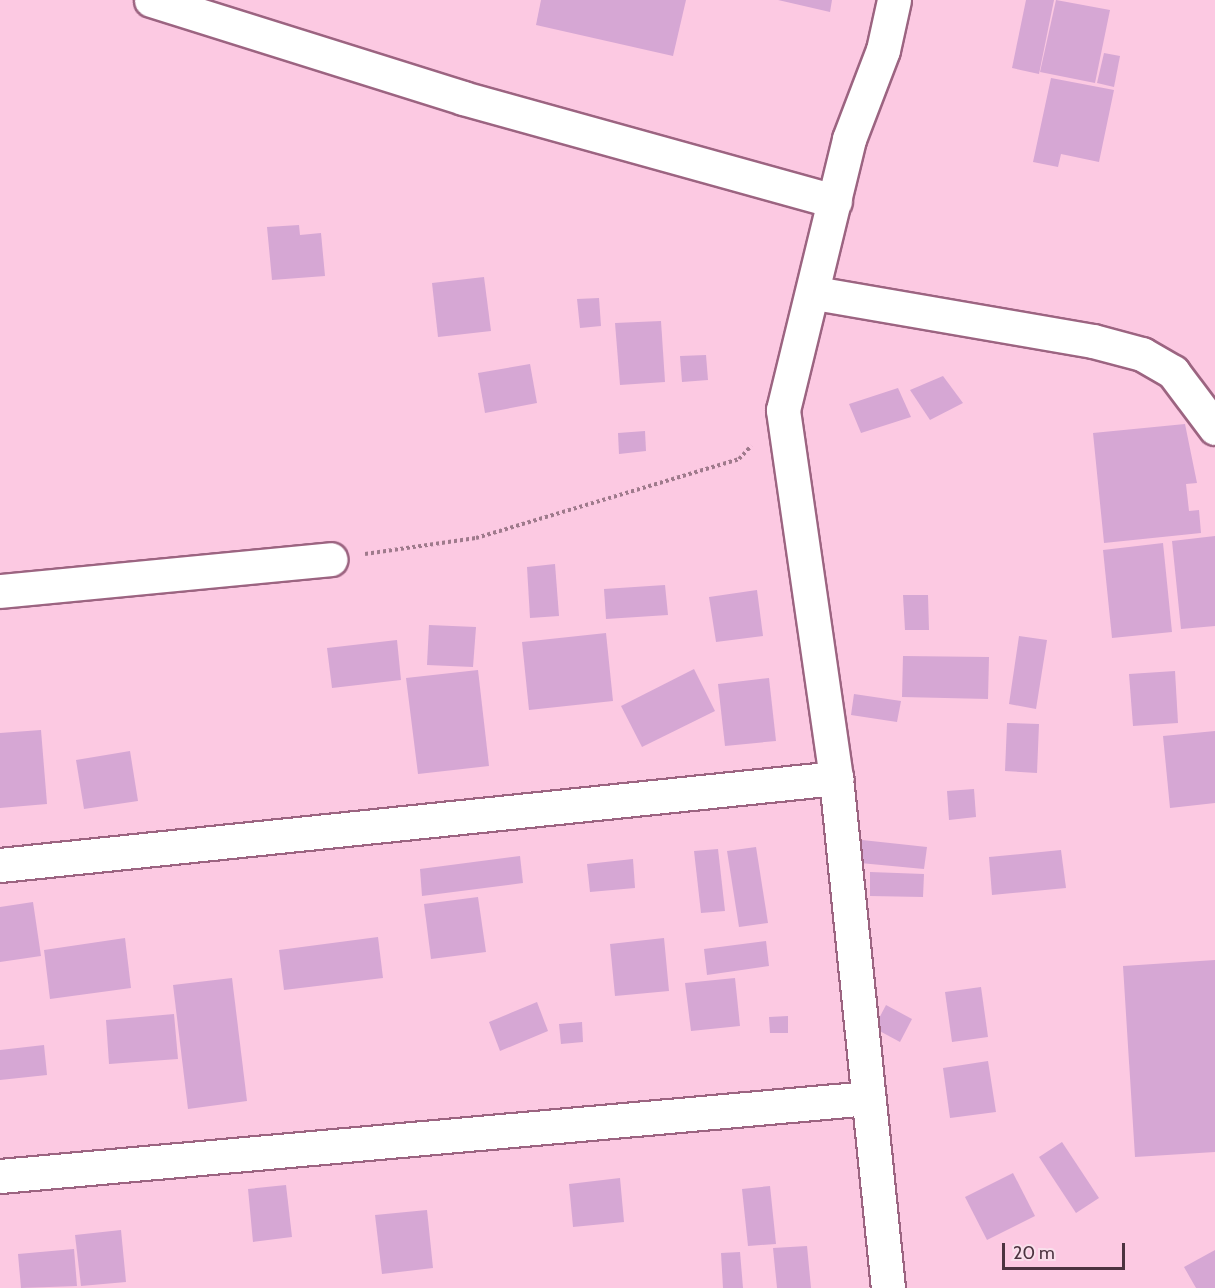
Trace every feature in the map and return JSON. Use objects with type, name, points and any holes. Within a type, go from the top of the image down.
[{"type":"street","points":[[151,0],[463,98],[835,201]]},
{"type":"street","points":[[888,1288],[836,778],[783,410],[815,293],[849,139],[883,50],[894,0]]},
{"type":"street","points":[[815,293],[1142,354],[1173,372],[1215,428]]},
{"type":"street","points":[[0,591],[330,559]]},
{"type":"street","points":[[0,865],[836,778]]},
{"type":"street","points":[[0,1176],[869,1098]]},
{"type":"path","points":[[330,559],[476,538],[739,459],[783,410]]},
{"type":"building","points":[[541,0],[686,0],[673,56],[536,25]]},
{"type":"building","points":[[778,0],[832,0],[830,12]]},
{"type":"building","points":[[1026,0],[1054,0],[1039,74],[1012,68]]},
{"type":"building","points":[[1056,0],[1110,10],[1095,83],[1040,72]]},
{"type":"building","points":[[1104,53],[1120,56],[1114,87],[1097,83]]},
{"type":"building","points":[[1051,78],[1114,90],[1099,162],[1061,154],[1058,167],[1033,162]]},
{"type":"building","points":[[299,225],[300,235],[321,233],[325,276],[272,280],[267,227]]},
{"type":"building","points":[[484,277],[491,331],[438,337],[432,283]]},
{"type":"building","points":[[599,298],[601,326],[580,328],[577,299]]},
{"type":"building","points":[[661,321],[665,382],[620,385],[615,323]]},
{"type":"building","points":[[706,355],[708,380],[682,382],[680,356]]},
{"type":"building","points":[[530,364],[537,403],[485,413],[478,373]]},
{"type":"building","points":[[943,376],[963,403],[930,420],[910,390]]},
{"type":"building","points":[[898,388],[911,417],[861,433],[849,404]]},
{"type":"building","points":[[1185,424],[1197,483],[1186,484],[1189,511],[1199,510],[1201,533],[1104,543],[1093,433]]},
{"type":"building","points":[[645,431],[646,451],[619,454],[618,433]]},
{"type":"building","points":[[1215,536],[1215,626],[1181,629],[1172,541]]},
{"type":"building","points":[[1163,543],[1172,632],[1112,638],[1103,550]]},
{"type":"building","points":[[555,564],[559,616],[530,618],[527,567]]},
{"type":"building","points":[[665,585],[668,615],[606,619],[604,589]]},
{"type":"building","points":[[757,590],[763,636],[716,642],[709,597]]},
{"type":"building","points":[[903,595],[928,595],[929,630],[905,630]]},
{"type":"building","points":[[429,625],[476,627],[473,667],[427,665]]},
{"type":"building","points":[[606,633],[613,701],[529,710],[522,642]]},
{"type":"building","points":[[1019,636],[1047,640],[1036,709],[1009,704]]},
{"type":"building","points":[[397,640],[401,680],[332,688],[327,648]]},
{"type":"building","points":[[903,656],[989,657],[988,699],[902,697]]},
{"type":"building","points":[[694,669],[715,711],[642,747],[621,706]]},
{"type":"building","points":[[478,670],[489,766],[418,774],[406,678]]},
{"type":"building","points":[[1175,671],[1178,723],[1133,726],[1129,674]]},
{"type":"building","points":[[769,678],[776,741],[725,746],[718,684]]},
{"type":"building","points":[[854,694],[901,701],[897,722],[851,715]]},
{"type":"building","points":[[1007,723],[1039,724],[1037,773],[1005,771]]},
{"type":"building","points":[[41,730],[47,804],[0,808],[0,733]]},
{"type":"building","points":[[1215,731],[1215,803],[1170,808],[1163,736]]},
{"type":"building","points":[[130,751],[138,801],[84,809],[76,760]]},
{"type":"building","points":[[974,789],[976,817],[949,820],[947,791]]},
{"type":"building","points":[[862,840],[927,847],[924,869],[860,863]]},
{"type":"building","points":[[756,847],[768,923],[739,927],[727,851]]},
{"type":"building","points":[[718,849],[725,911],[701,913],[694,851]]},
{"type":"building","points":[[1061,850],[1066,888],[992,895],[989,857]]},
{"type":"building","points":[[520,856],[523,883],[422,896],[420,869]]},
{"type":"building","points":[[633,859],[635,888],[590,892],[587,864]]},
{"type":"building","points":[[870,872],[924,874],[923,897],[870,896]]},
{"type":"building","points":[[478,897],[486,952],[431,959],[424,904]]},
{"type":"building","points":[[33,902],[41,956],[0,962],[0,907]]},
{"type":"building","points":[[378,937],[383,978],[284,990],[279,950]]},
{"type":"building","points":[[125,938],[131,988],[50,999],[44,950]]},
{"type":"building","points":[[664,938],[669,991],[615,996],[610,944]]},
{"type":"building","points":[[766,941],[769,966],[707,975],[704,949]]},
{"type":"building","points":[[1215,960],[1215,1152],[1135,1157],[1123,966]]},
{"type":"building","points":[[232,978],[247,1101],[188,1109],[173,985]]},
{"type":"building","points":[[735,978],[740,1026],[691,1031],[685,983]]},
{"type":"building","points":[[981,987],[988,1037],[952,1042],[945,992]]},
{"type":"building","points":[[537,1002],[548,1031],[500,1051],[489,1022]]},
{"type":"building","points":[[886,1005],[912,1019],[900,1042],[874,1028]]},
{"type":"building","points":[[174,1014],[178,1059],[109,1064],[106,1020]]},
{"type":"building","points":[[788,1016],[788,1033],[770,1033],[769,1017]]},
{"type":"building","points":[[582,1022],[583,1042],[561,1044],[559,1024]]},
{"type":"building","points":[[44,1045],[47,1075],[0,1080],[0,1050]]},
{"type":"building","points":[[988,1061],[996,1112],[950,1118],[943,1068]]},
{"type":"building","points":[[1062,1142],[1099,1198],[1076,1213],[1039,1157]]},
{"type":"building","points":[[1013,1173],[1035,1216],[987,1240],[965,1197]]},
{"type":"building","points":[[620,1178],[624,1222],[573,1227],[569,1184]]},
{"type":"building","points":[[286,1185],[292,1237],[253,1242],[248,1189]]},
{"type":"building","points":[[770,1186],[776,1244],[748,1246],[742,1189]]},
{"type":"building","points":[[427,1210],[433,1268],[382,1274],[375,1215]]},
{"type":"building","points":[[121,1230],[126,1282],[81,1286],[75,1235]]},
{"type":"building","points":[[807,1246],[811,1288],[777,1288],[773,1248]]},
{"type":"building","points":[[74,1249],[77,1286],[21,1288],[18,1254]]},
{"type":"building","points":[[1215,1250],[1215,1288],[1196,1288],[1184,1267]]},
{"type":"building","points":[[740,1252],[743,1288],[723,1288],[721,1253]]}]
